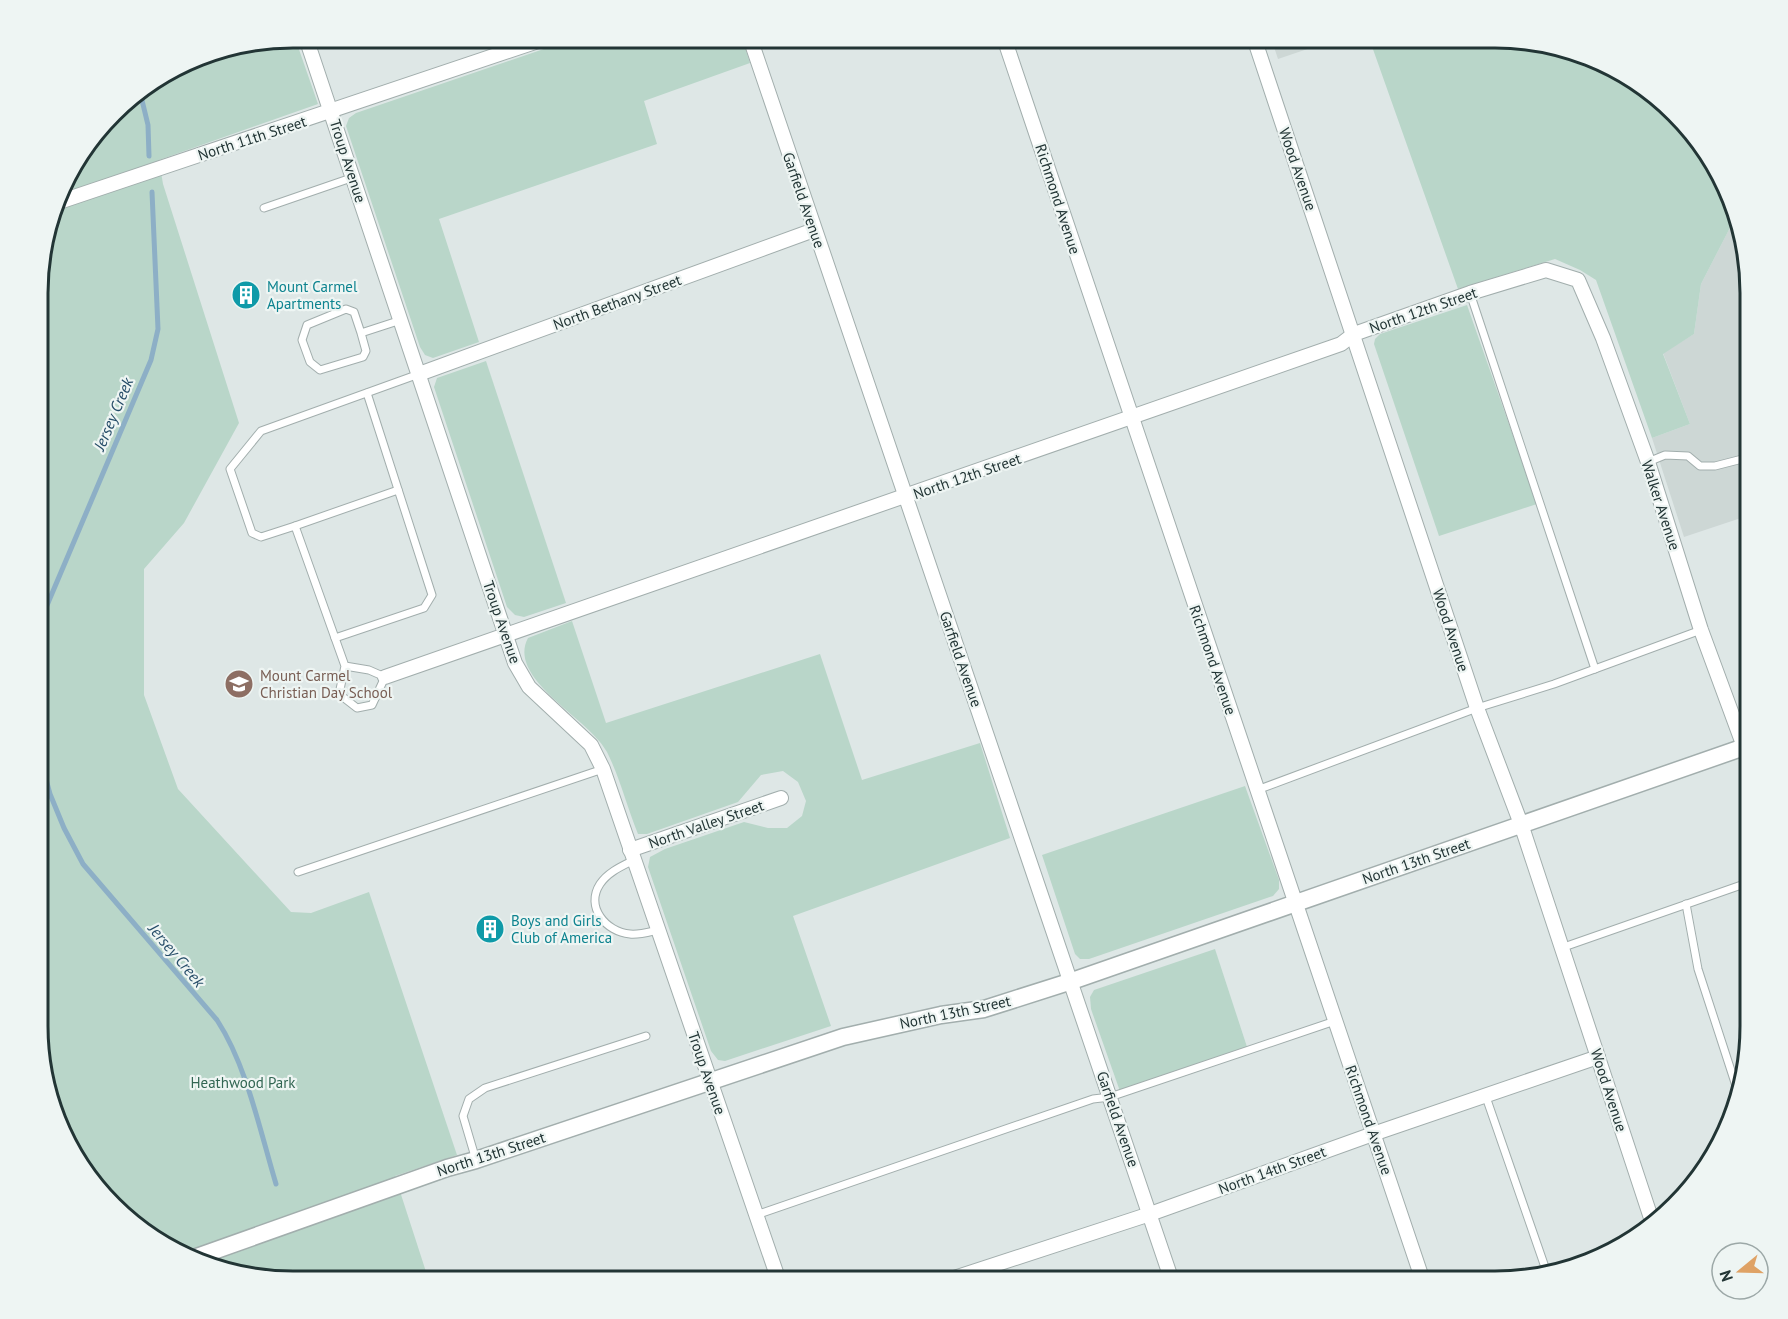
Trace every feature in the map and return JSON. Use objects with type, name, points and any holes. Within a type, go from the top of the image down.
[{"type":"street","name":"Troup Avenue","points":[[310,48],[515,663],[529,687],[591,745],[603,769],[776,1271]]},
{"type":"street","name":"North 11th Street","points":[[67,198],[518,48]]},
{"type":"street","name":"Garfield Avenue","points":[[753,48],[1169,1271]]},
{"type":"street","name":"Richmond Avenue","points":[[1007,48],[1420,1271]]},
{"type":"street","name":"Wood Avenue","points":[[1257,48],[1477,708],[1521,824],[1650,1215]]},
{"type":"street","name":"North Bethany Street","points":[[419,374],[814,230]]},
{"type":"street","name":"North 12th Street","points":[[385,677],[1341,344],[1354,334],[1470,293],[1546,270]]},
{"type":"street","name":"Walker Avenue","points":[[1546,270],[1578,280],[1603,338],[1648,462],[1701,630],[1740,731]]},
{"type":"street","name":"North 13th Street","points":[[205,1254],[447,1168],[843,1037],[940,1015],[984,1009],[1296,904],[1521,824],[1740,755]]},
{"type":"street","name":"North Valley Street","points":[[632,855],[781,798]]},
{"type":"street","name":"North 14th Street","points":[[976,1271],[1150,1214],[1598,1057]]},
{"type":"lane","points":[[264,208],[354,177]]},
{"type":"lane","points":[[1470,293],[1595,669]]},
{"type":"lane","points":[[346,309],[354,312],[361,333],[366,351],[363,357],[320,370],[310,362],[302,340],[307,325],[346,309]]},
{"type":"lane","points":[[361,333],[401,320]]},
{"type":"lane","points":[[398,490],[261,537],[252,533],[230,470],[261,431],[419,374]]},
{"type":"lane","points":[[335,638],[424,608],[432,594],[367,393]]},
{"type":"lane","points":[[1648,462],[1665,455],[1688,456],[1700,466],[1715,466],[1740,460]]},
{"type":"lane","points":[[296,526],[345,666],[339,694],[357,708],[372,705],[385,677],[369,670],[345,666]]},
{"type":"lane","points":[[1257,790],[1477,708],[1595,669],[1701,630]]},
{"type":"lane","points":[[298,872],[603,769]]},
{"type":"lane","points":[[632,855],[599,885],[595,898],[597,912],[604,923],[617,932],[632,935],[658,930]]},
{"type":"lane","points":[[1561,948],[1740,885]]},
{"type":"lane","points":[[1686,904],[1698,969],[1734,1080]]},
{"type":"lane","points":[[756,1215],[1093,1099],[1110,1097],[1335,1021]]},
{"type":"lane","points":[[476,1160],[463,1116],[469,1099],[485,1088],[646,1036]]},
{"type":"lane","points":[[1486,1097],[1545,1266]]},
{"type":"shaded area","points":[[1274,48],[1310,48],[1278,59]]},
{"type":"shaded area","points":[[1731,226],[1738,261],[1740,293],[1740,518],[1684,537],[1652,438],[1690,424],[1663,353],[1694,334],[1701,284]]},
{"type":"green space","name":"Heathwood Park","points":[[298,48],[318,104],[159,160],[163,184],[239,423],[184,523],[144,569],[144,695],[178,789],[291,912],[311,913],[369,892],[457,1155],[395,1176],[426,1271],[293,1271],[261,1269],[214,1258],[184,1246],[157,1230],[131,1210],[109,1188],[89,1162],[73,1135],[56,1090],[50,1058],[48,1026],[48,293],[50,261],[56,229],[73,184],[89,157],[109,131],[131,109],[157,89],[184,73],[229,56],[261,50]]},
{"type":"green space","points":[[547,48],[745,48],[750,63],[644,101],[657,144],[439,219],[479,342],[433,358],[425,355],[420,347],[346,126],[349,118],[356,113]]},
{"type":"green space","points":[[1373,48],[1527,50],[1559,56],[1604,73],[1631,89],[1657,109],[1679,131],[1699,157],[1715,184],[1731,226],[1701,284],[1694,334],[1663,354],[1690,424],[1652,438],[1596,280],[1555,259],[1458,289]]},
{"type":"green space","points":[[1467,305],[1537,504],[1439,536],[1374,344],[1380,334]]},
{"type":"green space","points":[[486,361],[566,603],[524,617],[515,615],[507,607],[434,387],[437,378]]},
{"type":"green space","points":[[572,621],[606,723],[820,654],[862,780],[980,743],[1010,838],[793,916],[831,1026],[725,1061],[718,1060],[711,1051],[648,867],[650,857],[665,849],[744,822],[768,828],[787,828],[802,816],[806,801],[798,782],[783,771],[761,775],[738,802],[647,834],[638,834],[607,752],[598,739],[539,683],[529,668],[524,653],[528,638]]},
{"type":"green space","points":[[1245,786],[1279,880],[1279,889],[1273,896],[1089,959],[1080,959],[1075,954],[1042,855]]},
{"type":"green space","points":[[1215,949],[1249,1053],[1122,1097],[1091,1009],[1090,997],[1094,990]]},
{"type":"waterway","name":"Jersey Creek","points":[[142,100],[148,125],[149,156]]},
{"type":"waterway","name":"Jersey Creek","points":[[48,603],[151,360],[158,329],[152,192]]},
{"type":"waterway","name":"Jersey Creek","points":[[48,787],[64,828],[83,864],[217,1020],[245,1078],[276,1184]]},
{"type":"place","name":"Mount Carmel Apartments","points":[[246,295]]},
{"type":"place","name":"Mount Carmel Christian Day School","points":[[239,684]]},
{"type":"place","name":"Boys and Girls Club of America","points":[[490,929]]}]
